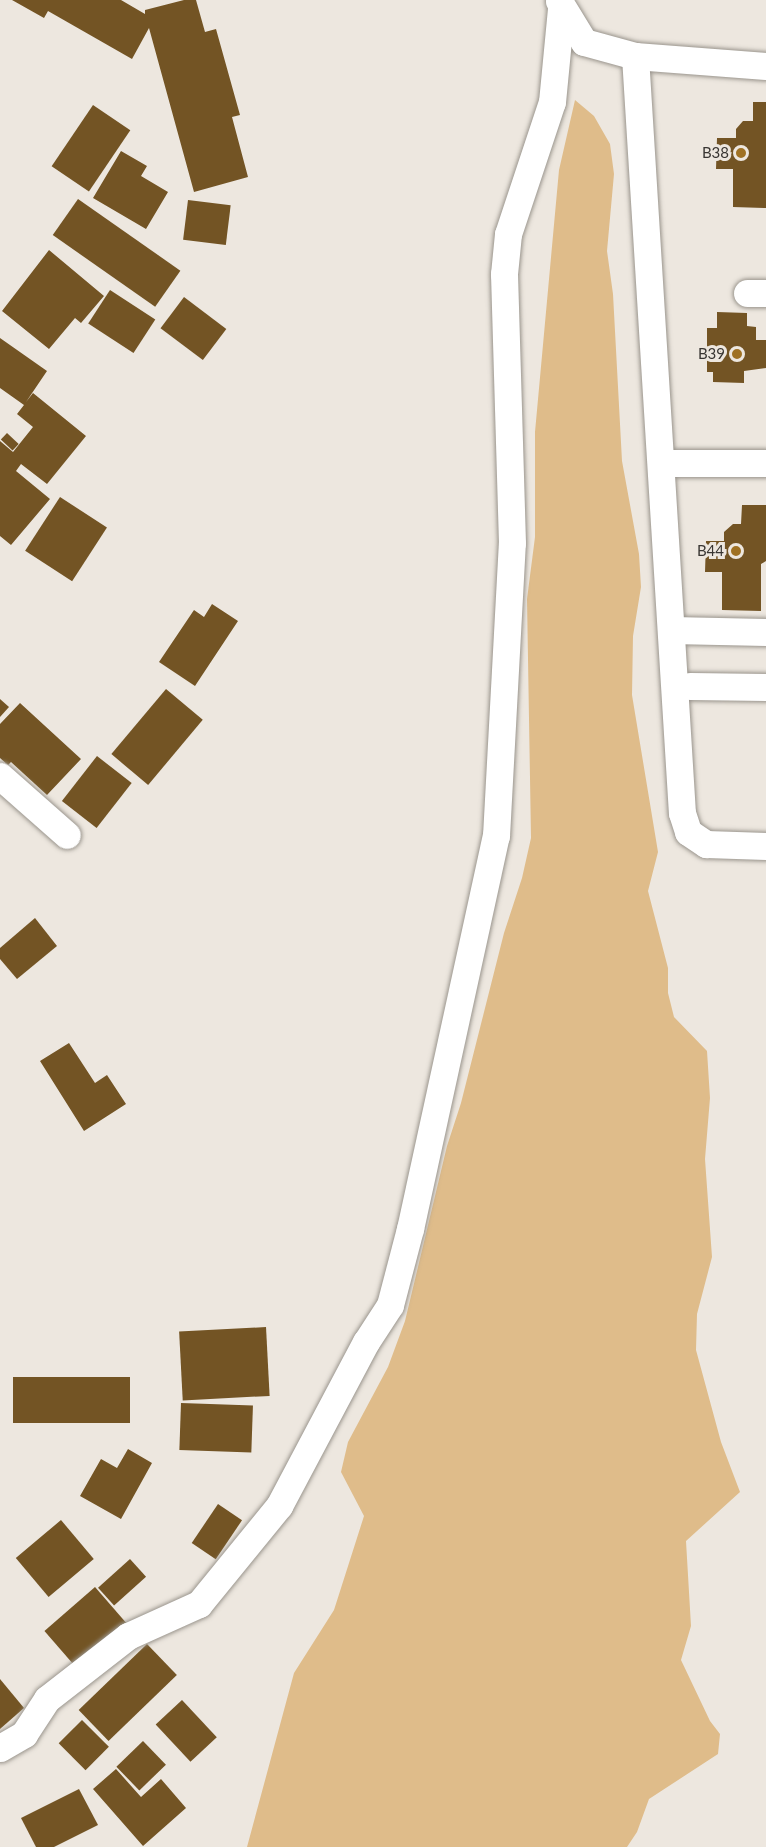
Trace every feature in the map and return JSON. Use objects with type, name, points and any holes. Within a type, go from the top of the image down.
[{"type":"street","points":[[560,4],[584,42],[634,56],[766,66]]},
{"type":"street","points":[[0,1748],[24,1734],[47,1699],[128,1636],[199,1604],[279,1506],[366,1342],[390,1305],[410,1229],[496,836],[512,543],[505,264],[508,234],[552,102],[560,4]]},
{"type":"street","points":[[634,56],[682,813],[688,832],[706,844],[766,846]]},
{"type":"street","points":[[661,463],[766,464]]},
{"type":"street","points":[[671,630],[766,632]]},
{"type":"street","points":[[690,686],[766,687]]},
{"type":"street","points":[[0,776],[67,835]]},
{"type":"shaded area","points":[[575,100],[594,116],[610,144],[614,174],[607,251],[613,294],[622,461],[639,554],[641,587],[633,636],[632,695],[658,852],[648,891],[668,968],[668,993],[674,1017],[707,1051],[710,1098],[705,1159],[712,1257],[697,1314],[696,1350],[721,1442],[740,1492],[686,1541],[691,1626],[681,1660],[710,1721],[720,1734],[718,1754],[649,1799],[637,1832],[627,1847],[247,1847],[294,1673],[334,1610],[364,1516],[341,1472],[348,1442],[388,1367],[405,1321],[447,1146],[461,1103],[504,933],[522,878],[531,838],[527,599],[535,537],[535,432],[559,170]]},
{"type":"building","points":[[12,0],[121,0],[145,14],[145,10],[184,0],[196,0],[205,32],[216,29],[240,115],[232,117],[248,177],[194,192],[149,28],[132,59],[48,11],[44,18]]},
{"type":"building","name":"B38","points":[[753,102],[766,102],[766,208],[733,207],[733,169],[716,169],[717,138],[736,138],[736,129],[743,121],[753,121]]},
{"type":"building","points":[[93,105],[130,130],[89,192],[52,166]]},
{"type":"building","points":[[121,151],[147,166],[141,176],[168,192],[146,229],[93,198]]},
{"type":"building","points":[[78,199],[180,271],[155,307],[53,235]]},
{"type":"building","points":[[188,200],[231,205],[226,245],[183,240]]},
{"type":"building","points":[[49,250],[104,296],[81,323],[75,318],[49,349],[2,311]]},
{"type":"building","points":[[110,290],[155,319],[134,353],[88,324]]},
{"type":"building","points":[[184,297],[226,329],[203,360],[161,328]]},
{"type":"building","name":"B39","points":[[717,312],[747,313],[747,326],[756,327],[756,340],[766,340],[766,368],[744,371],[744,383],[713,382],[713,372],[707,372],[707,328],[717,328]]},
{"type":"building","points":[[0,338],[47,371],[26,402],[33,393],[86,436],[47,484],[21,464],[16,471],[50,499],[11,545],[0,536],[0,441],[13,452],[33,427],[17,414],[24,405],[0,388]]},
{"type":"building","points":[[7,433],[19,444],[13,450],[1,440]]},
{"type":"building","points":[[60,497],[107,527],[72,581],[25,551]]},
{"type":"building","name":"B44","points":[[742,505],[766,505],[766,561],[761,564],[761,611],[722,610],[722,572],[705,572],[706,541],[724,541],[724,532],[733,524],[741,524]]},
{"type":"building","points":[[212,604],[238,621],[195,686],[159,662],[194,610],[204,617]]},
{"type":"building","points":[[166,689],[203,720],[148,785],[111,754]]},
{"type":"building","points":[[0,699],[9,707],[0,717]]},
{"type":"building","points":[[20,703],[81,759],[47,795],[11,762],[8,765],[0,758],[0,724]]},
{"type":"building","points":[[97,756],[132,783],[97,828],[62,801]]},
{"type":"building","points":[[35,918],[57,946],[17,979],[0,959],[0,948]]},
{"type":"building","points":[[69,1043],[95,1083],[107,1075],[126,1104],[84,1131],[40,1061]]},
{"type":"building","points":[[266,1327],[270,1396],[183,1400],[179,1332]]},
{"type":"building","points":[[13,1377],[130,1377],[130,1423],[13,1423]]},
{"type":"building","points":[[181,1403],[253,1406],[251,1452],[179,1450]]},
{"type":"building","points":[[128,1449],[152,1463],[121,1519],[80,1496],[101,1459],[117,1468]]},
{"type":"building","points":[[218,1504],[242,1520],[216,1559],[192,1543]]},
{"type":"building","points":[[61,1520],[94,1559],[49,1597],[16,1558]]},
{"type":"building","points":[[130,1559],[146,1577],[114,1606],[98,1588]]},
{"type":"building","points":[[95,1587],[127,1624],[77,1668],[44,1631]]},
{"type":"building","points":[[147,1644],[177,1675],[109,1741],[79,1710]]},
{"type":"building","points":[[0,1679],[24,1708],[0,1729]]},
{"type":"building","points":[[182,1700],[217,1737],[190,1762],[156,1725]]},
{"type":"building","points":[[82,1720],[109,1747],[86,1770],[59,1743]]},
{"type":"building","points":[[143,1741],[166,1765],[139,1790],[116,1767]]},
{"type":"building","points":[[116,1769],[141,1797],[161,1779],[186,1808],[143,1846],[93,1789]]},
{"type":"building","points":[[79,1789],[98,1825],[54,1847],[36,1847],[21,1818]]},
{"type":"place","name":"B38","points":[[741,153]]},
{"type":"place","name":"B39","points":[[737,354]]},
{"type":"place","name":"B44","points":[[736,551]]}]
